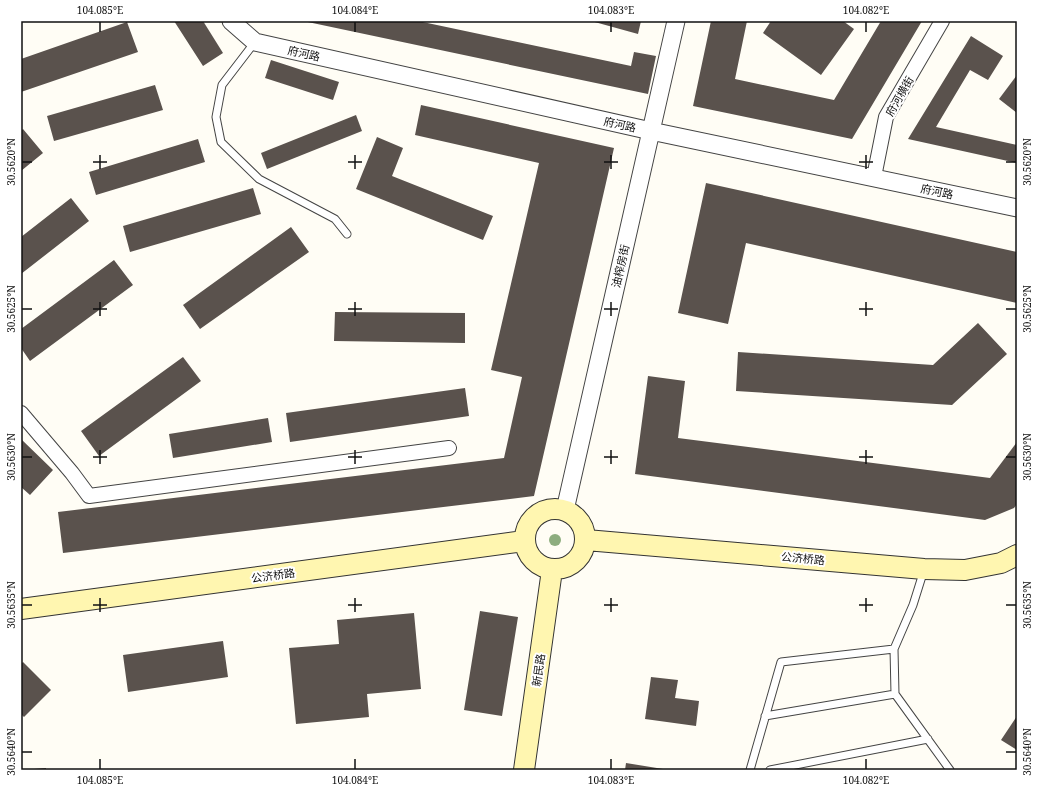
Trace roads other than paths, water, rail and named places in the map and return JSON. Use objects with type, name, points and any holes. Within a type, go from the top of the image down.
[{"type":"main road","points":[[545,510],[565,510],[573,515],[580,522],[584,530],[586,540],[580,558],[572,565],[562,569],[552,570],[541,567],[533,561],[527,552],[524,541],[530,521],[545,510]]},
{"type":"main road","name":"公济桥路","points":[[586,540],[924,569],[965,570],[1002,563],[1017,555]]},
{"type":"main road","name":"公济桥路","points":[[21,609],[524,541]]},
{"type":"main road","name":"新民路","points":[[524,770],[552,570]]},
{"type":"street","name":"府河路","points":[[231,21],[255,42],[651,131],[1017,208]]},
{"type":"street","name":"油榨房街","points":[[565,510],[676,21]]},
{"type":"street","name":"府河横街","points":[[874,177],[886,117],[942,21]]},
{"type":"street","points":[[21,413],[72,473],[88,496],[449,448]]},
{"type":"lane","points":[[255,42],[222,85],[216,117],[221,142],[259,179],[335,219],[347,234]]},
{"type":"lane","points":[[924,569],[913,605],[894,649],[895,694],[950,770]]},
{"type":"lane","points":[[750,770],[782,662],[894,649]]},
{"type":"lane","points":[[765,716],[895,694]]},
{"type":"lane","points":[[770,770],[928,739]]}]
